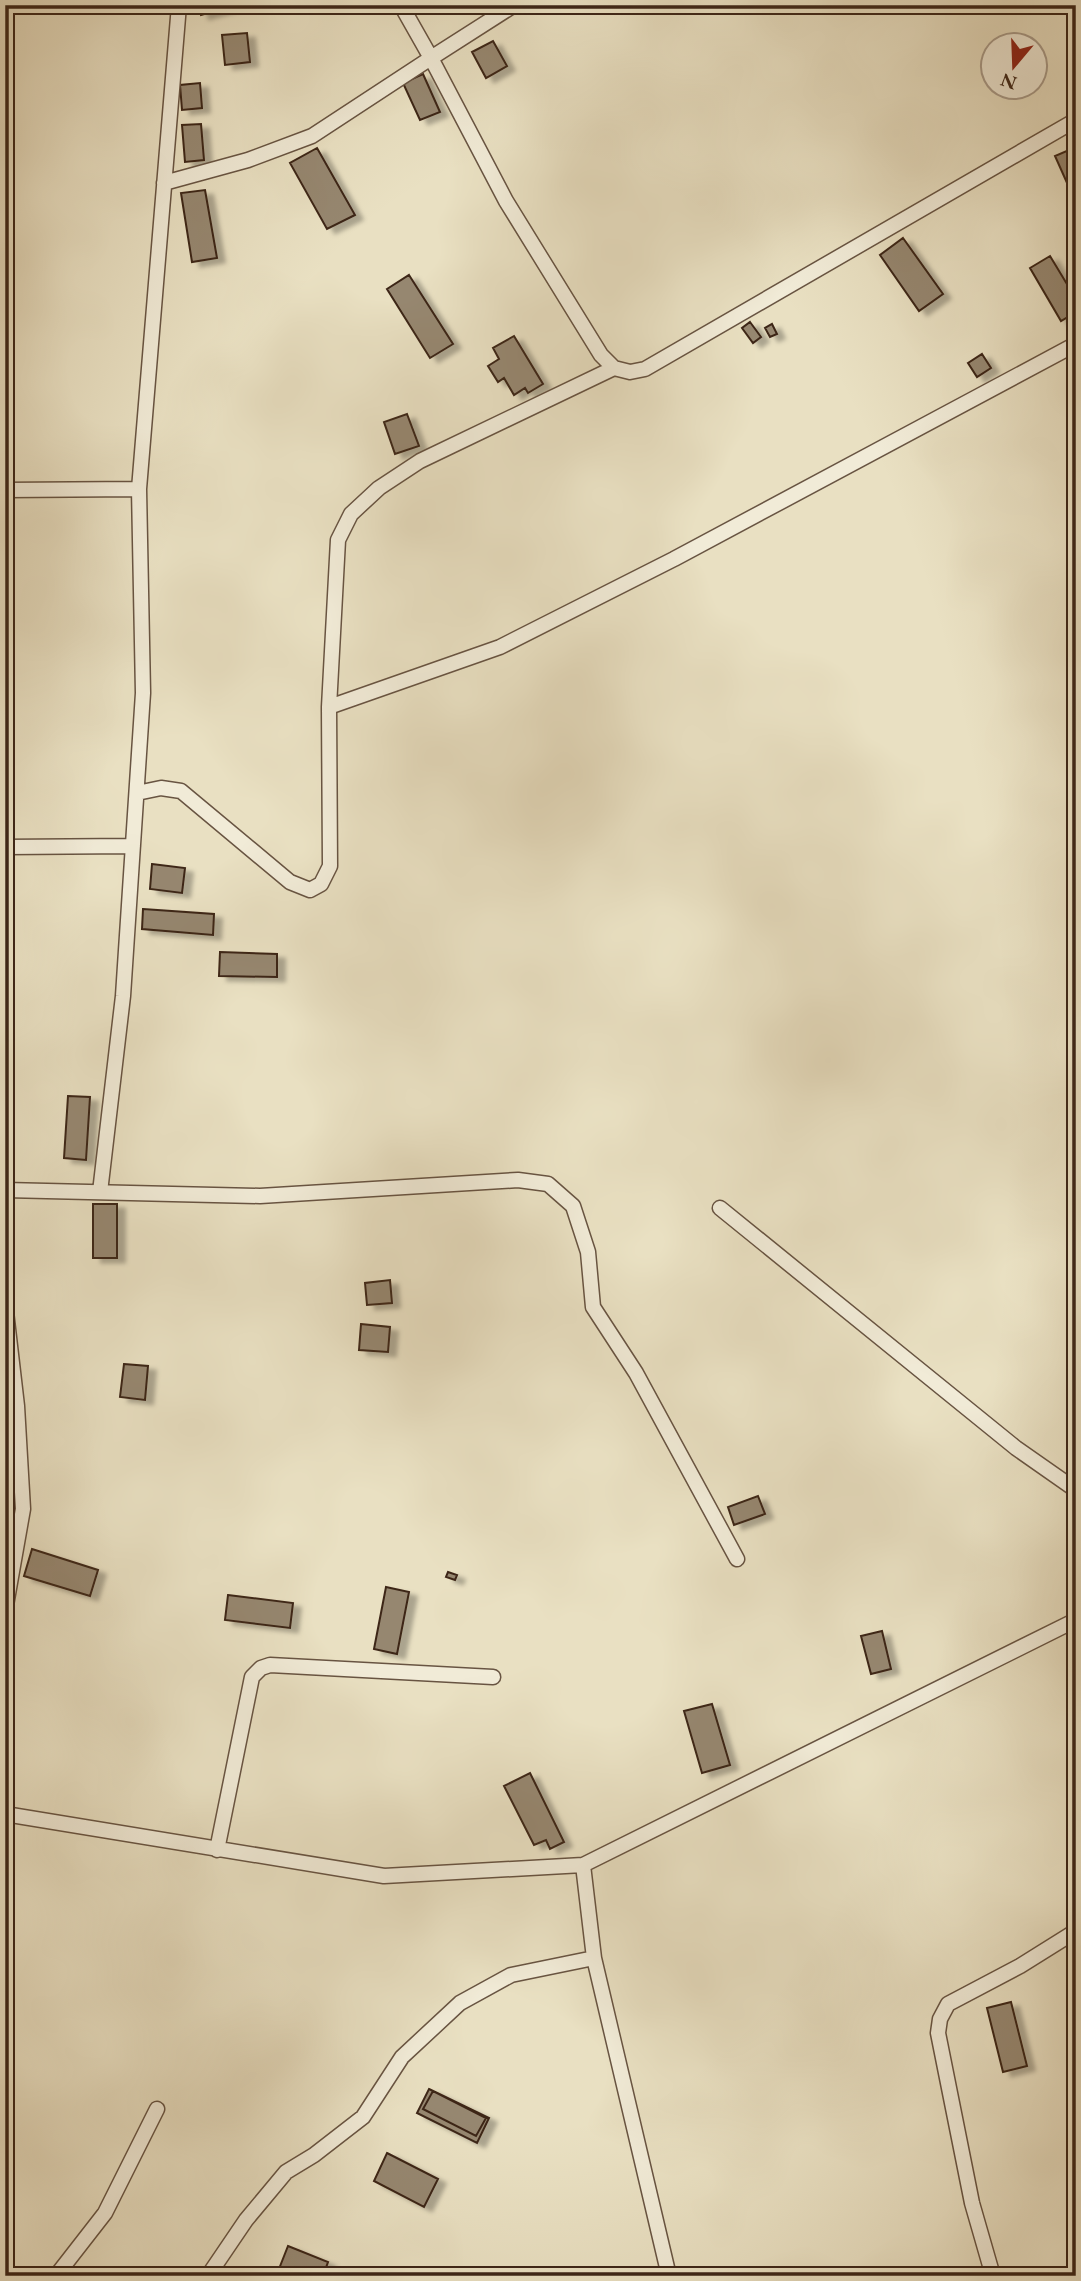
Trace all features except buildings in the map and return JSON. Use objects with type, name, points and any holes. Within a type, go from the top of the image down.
[{"type":"street","points":[[100,1192],[123,996],[133,846],[143,693],[139,489],[179,5]]},
{"type":"street","points":[[401,5],[506,201],[601,355],[614,368],[630,372],[645,369],[1076,120]]},
{"type":"street","points":[[164,183],[248,160],[312,136],[514,5]]},
{"type":"street","points":[[329,707],[500,647],[674,559],[1076,344]]},
{"type":"street","points":[[136,793],[161,788],[181,792],[290,882],[310,890],[321,884],[330,866],[329,707],[338,540],[351,514],[379,488],[419,461],[614,368]]},
{"type":"street","points":[[5,490],[139,489]]},
{"type":"street","points":[[5,847],[133,846]]},
{"type":"street","points":[[5,1190],[260,1196],[518,1180],[548,1184],[573,1206],[588,1252],[593,1307],[636,1373],[737,1559]]},
{"type":"street","points":[[720,1208],[1006,1440],[1076,1490]]},
{"type":"street","points":[[5,1303],[18,1406],[23,1509],[5,1611]]},
{"type":"street","points":[[5,1814],[384,1876],[583,1865],[1076,1620]]},
{"type":"street","points":[[217,1850],[252,1677],[261,1668],[270,1665],[493,1677]]},
{"type":"street","points":[[583,1865],[594,1958],[668,2276]]},
{"type":"street","points":[[993,2276],[972,2203],[938,2032],[940,2019],[948,2004],[958,1997],[1020,1966],[1076,1931]]},
{"type":"street","points":[[208,2276],[246,2220],[286,2172],[362,2118],[402,2057],[460,2003],[511,1975],[594,1958]]},
{"type":"street","points":[[56,2276],[105,2213],[157,2109]]}]
